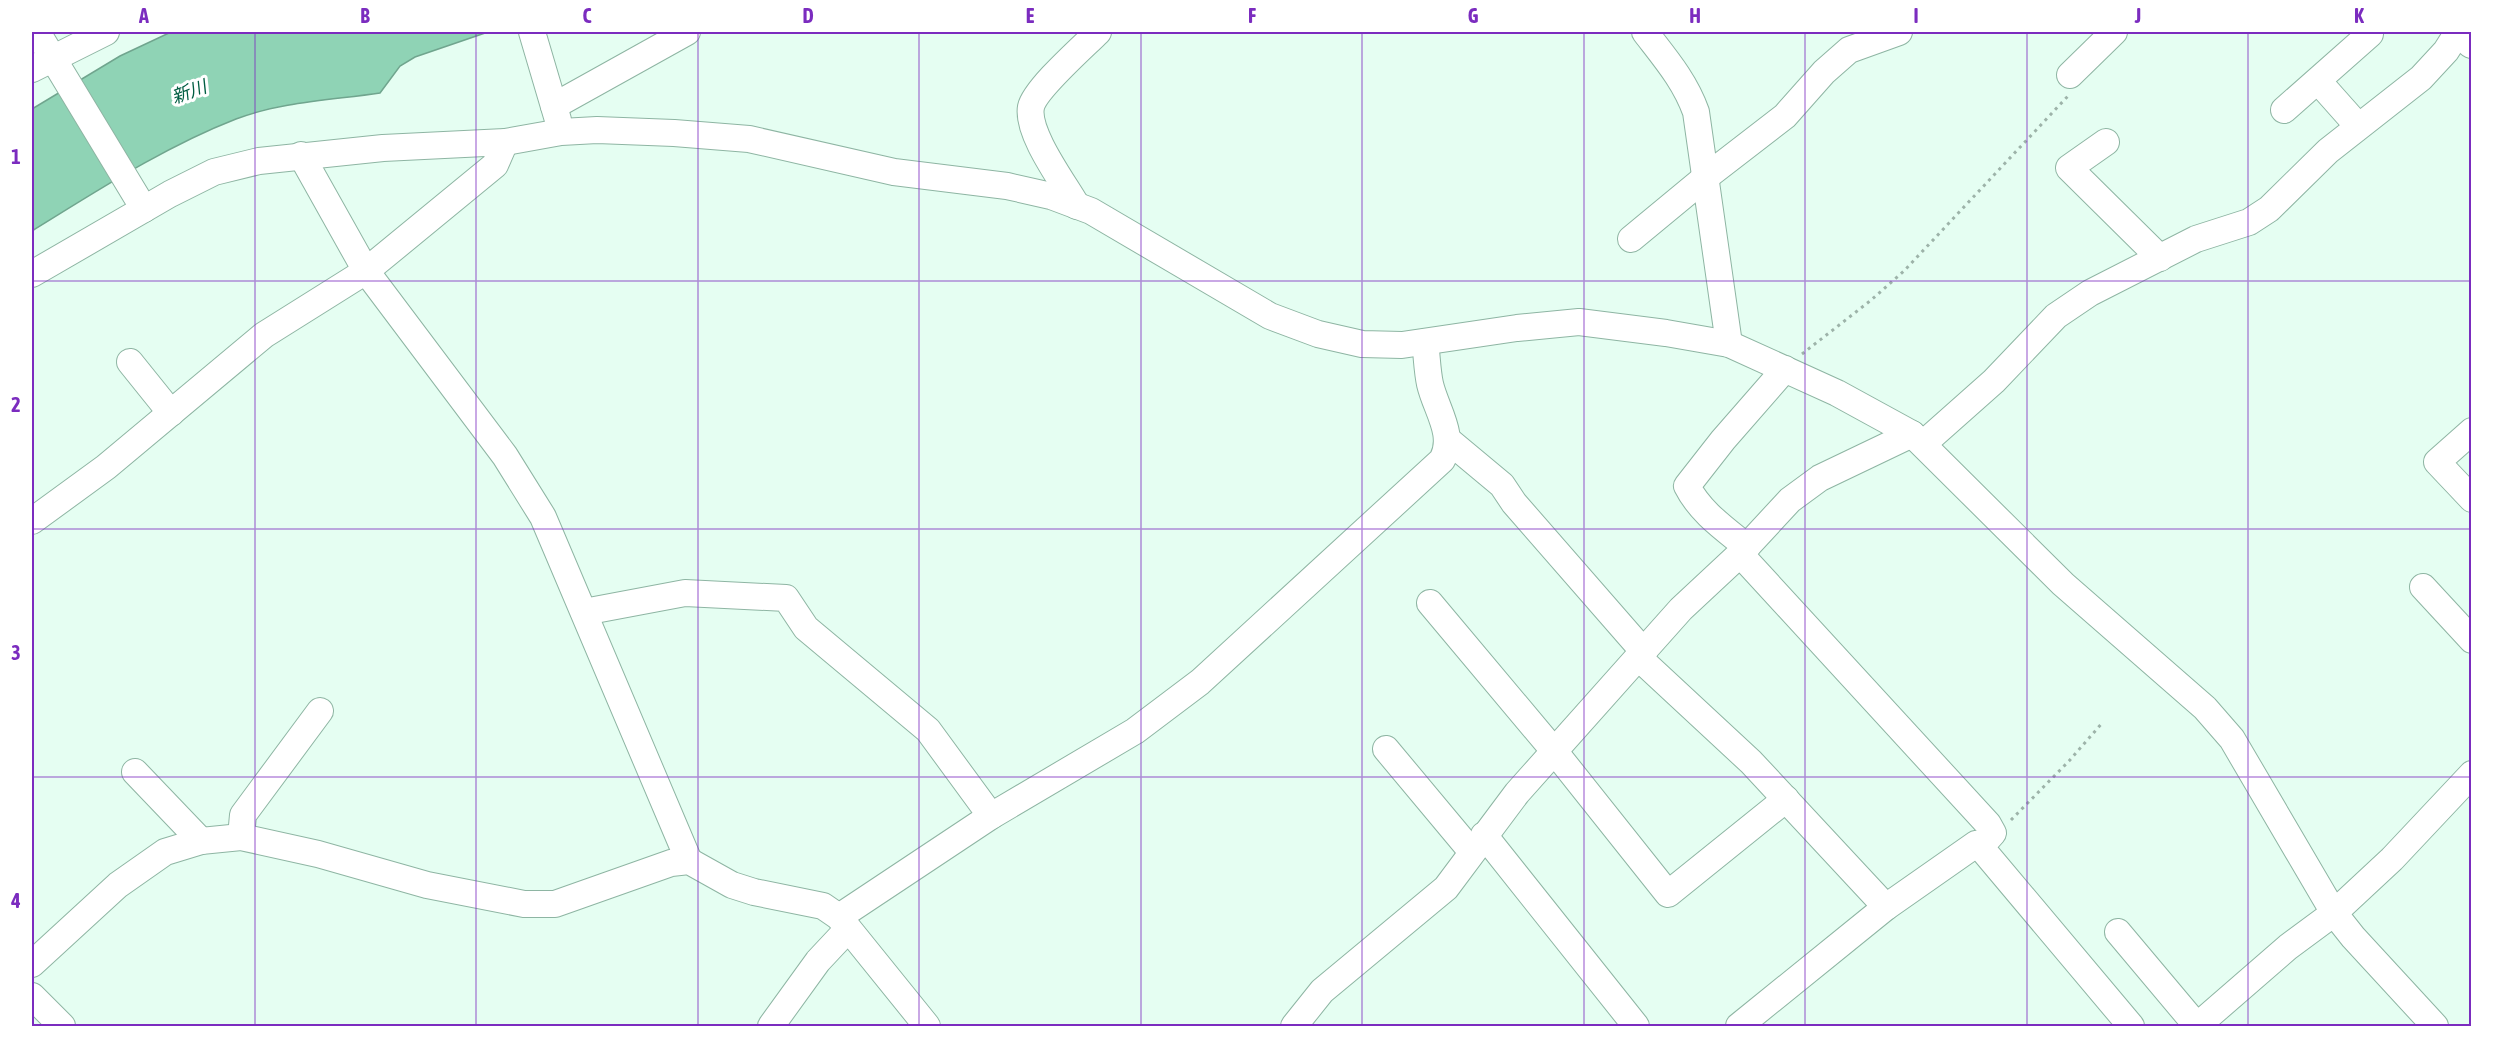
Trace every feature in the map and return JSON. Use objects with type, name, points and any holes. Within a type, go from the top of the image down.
[{"type":"main road","points":[[2460,32],[2472,42]]},
{"type":"street","points":[[37,32],[42,64],[68,81],[138,200]]},
{"type":"street","points":[[42,64],[106,32]]},
{"type":"street","points":[[533,32],[561,132]]},
{"type":"street","points":[[554,106],[687,32]]},
{"type":"street","points":[[1077,206],[1032,128],[1031,107],[1039,92],[1098,32]]},
{"type":"street","points":[[1646,32],[1679,75],[1690,93],[1696,112],[1729,344]]},
{"type":"street","points":[[1631,239],[1785,116],[1824,72],[1849,50],[1899,32]]},
{"type":"street","points":[[2073,81],[2114,32]]},
{"type":"street","points":[[1294,1026],[1322,991],[1446,888],[1517,793],[1682,609],[1743,550],[1790,500],[1820,478],[1918,439],[1994,381],[2056,316],[2090,293],[2196,239],[2249,222],[2269,208],[2328,151],[2421,78],[2460,32]]},
{"type":"street","points":[[2284,110],[2370,33]]},
{"type":"street","points":[[2318,81],[2358,126]]},
{"type":"street","points":[[32,274],[138,200],[214,172],[259,161],[383,148],[505,142],[561,132],[597,130],[674,132],[749,139],[894,172],[1007,186],[1051,196],[1091,211],[1270,316],[1318,334],[1362,344],[1402,345],[1517,328],[1579,322],[1729,344],[1837,393],[1918,439],[2063,584],[2205,708],[2232,739],[2334,913],[2353,937],[2435,1026]]},
{"type":"street","points":[[32,521],[106,467],[264,335],[366,271],[495,165],[505,142]]},
{"type":"street","points":[[2106,142],[2069,168],[2160,258]]},
{"type":"street","points":[[301,155],[366,271],[506,456],[543,516],[636,741],[689,861],[732,885],[754,892],[823,906],[843,923],[927,1026]]},
{"type":"street","points":[[771,1026],[843,923],[991,816],[1135,731],[1200,682],[1434,469],[1448,450],[1448,440],[1430,384],[1425,342]]},
{"type":"street","points":[[130,362],[171,413]]},
{"type":"street","points":[[1785,369],[1687,486],[1693,498],[1743,550],[1988,824],[1988,838],[1983,850],[2131,1026]]},
{"type":"street","points":[[2472,431],[2437,462],[2472,499]]},
{"type":"street","points":[[1448,440],[1502,485],[1514,503],[1641,655],[1751,762],[1886,907]]},
{"type":"street","points":[[2423,587],[2472,640]]},
{"type":"street","points":[[584,612],[685,593],[786,598],[806,628],[928,730],[991,816]]},
{"type":"street","points":[[1430,603],[1555,752],[1668,894],[1786,799]]},
{"type":"street","points":[[241,837],[243,815],[321,711]]},
{"type":"street","points":[[1386,749],[1478,844],[1636,1026]]},
{"type":"street","points":[[135,772],[201,841]]},
{"type":"street","points":[[2118,932],[2197,1026],[2288,947],[2334,913],[2392,859],[2472,774]]},
{"type":"street","points":[[32,964],[118,885],[165,852],[201,841],[241,837],[318,854],[427,885],[524,904],[555,904],[665,865],[689,861]]},
{"type":"street","points":[[1739,1026],[1886,907],[1988,838]]},
{"type":"street","points":[[32,998],[62,1026]]},
{"type":"path","points":[[1785,369],[1904,271],[2073,81]]},
{"type":"path","points":[[1988,838],[2013,818],[2103,722]]},
{"type":"water","name":"新川","points":[[171,32],[488,32],[415,57],[400,66],[380,93],[270,109],[209,130],[131,170],[32,231],[32,109],[120,56]]}]
